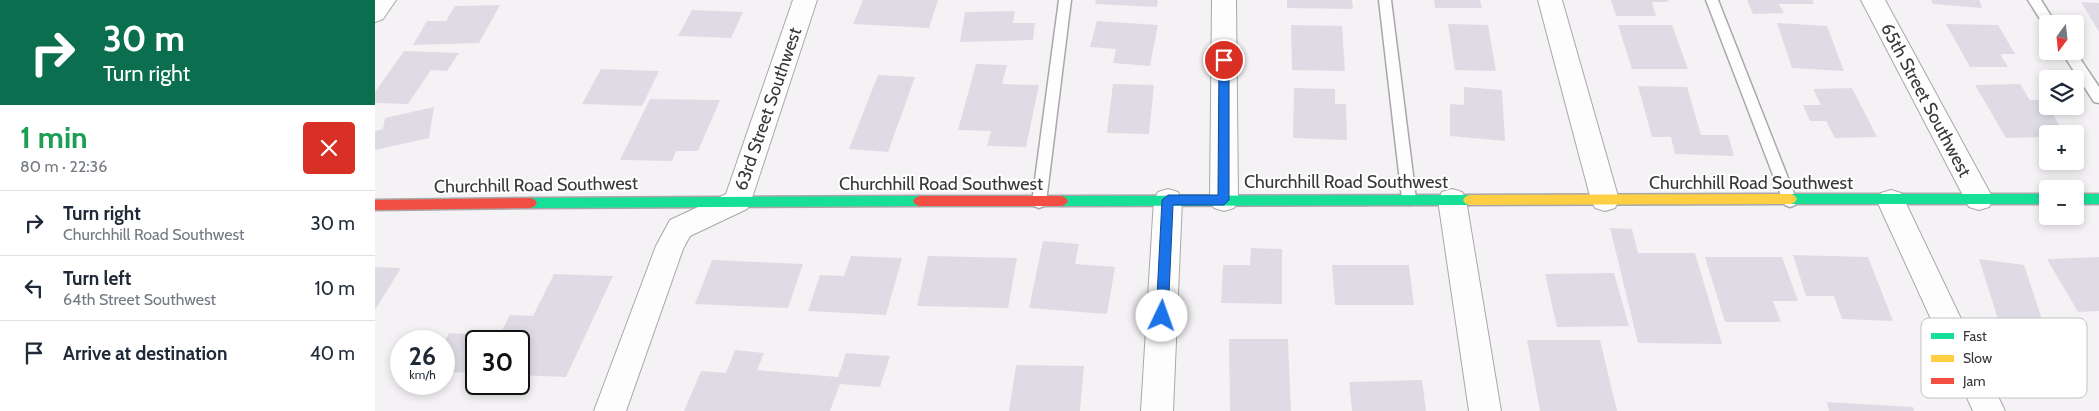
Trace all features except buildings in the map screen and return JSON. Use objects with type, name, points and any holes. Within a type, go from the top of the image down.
[{"type":"street","points":[[375,13],[384,0]]},
{"type":"street","name":"63rd Street Southwest","points":[[610,411],[670,246],[680,228],[737,201],[805,0]]},
{"type":"street","points":[[1224,0],[1224,200]]},
{"type":"street","points":[[1550,0],[1605,200]]},
{"type":"street","name":"65th Street Southwest","points":[[1873,0],[1979,199]]},
{"type":"street","name":"Churchhill Road Southwest","points":[[375,204],[737,201],[1039,202],[1409,199],[1891,201],[2039,199]]},
{"type":"street","points":[[2084,199],[2099,199]]},
{"type":"street","points":[[1157,411],[1168,200]]},
{"type":"street","points":[[1452,200],[1485,411]]},
{"type":"street","points":[[1891,201],[1946,318]]},
{"type":"street","points":[[1983,398],[1989,411]]},
{"type":"lane","points":[[1039,202],[1065,0]]},
{"type":"lane","points":[[1385,0],[1409,199]]},
{"type":"lane","points":[[1712,0],[1790,201]]},
{"type":"lane","points":[[2034,0],[2044,15]]},
{"type":"lane","points":[[2074,60],[2099,98]]},
{"type":"traffic: fast","points":[[1791,199],[2039,199]]},
{"type":"traffic: fast","points":[[2084,199],[2099,199]]},
{"type":"traffic: fast","points":[[1062,201],[1469,200]]},
{"type":"traffic: fast","points":[[531,203],[919,201]]},
{"type":"traffic: slow","points":[[1469,200],[1791,199]]},
{"type":"traffic: jam","points":[[919,201],[1062,201]]},
{"type":"traffic: jam","points":[[375,205],[531,203]]},
{"type":"route","points":[[1162,316],[1168,200],[1224,200],[1224,60]]}]
